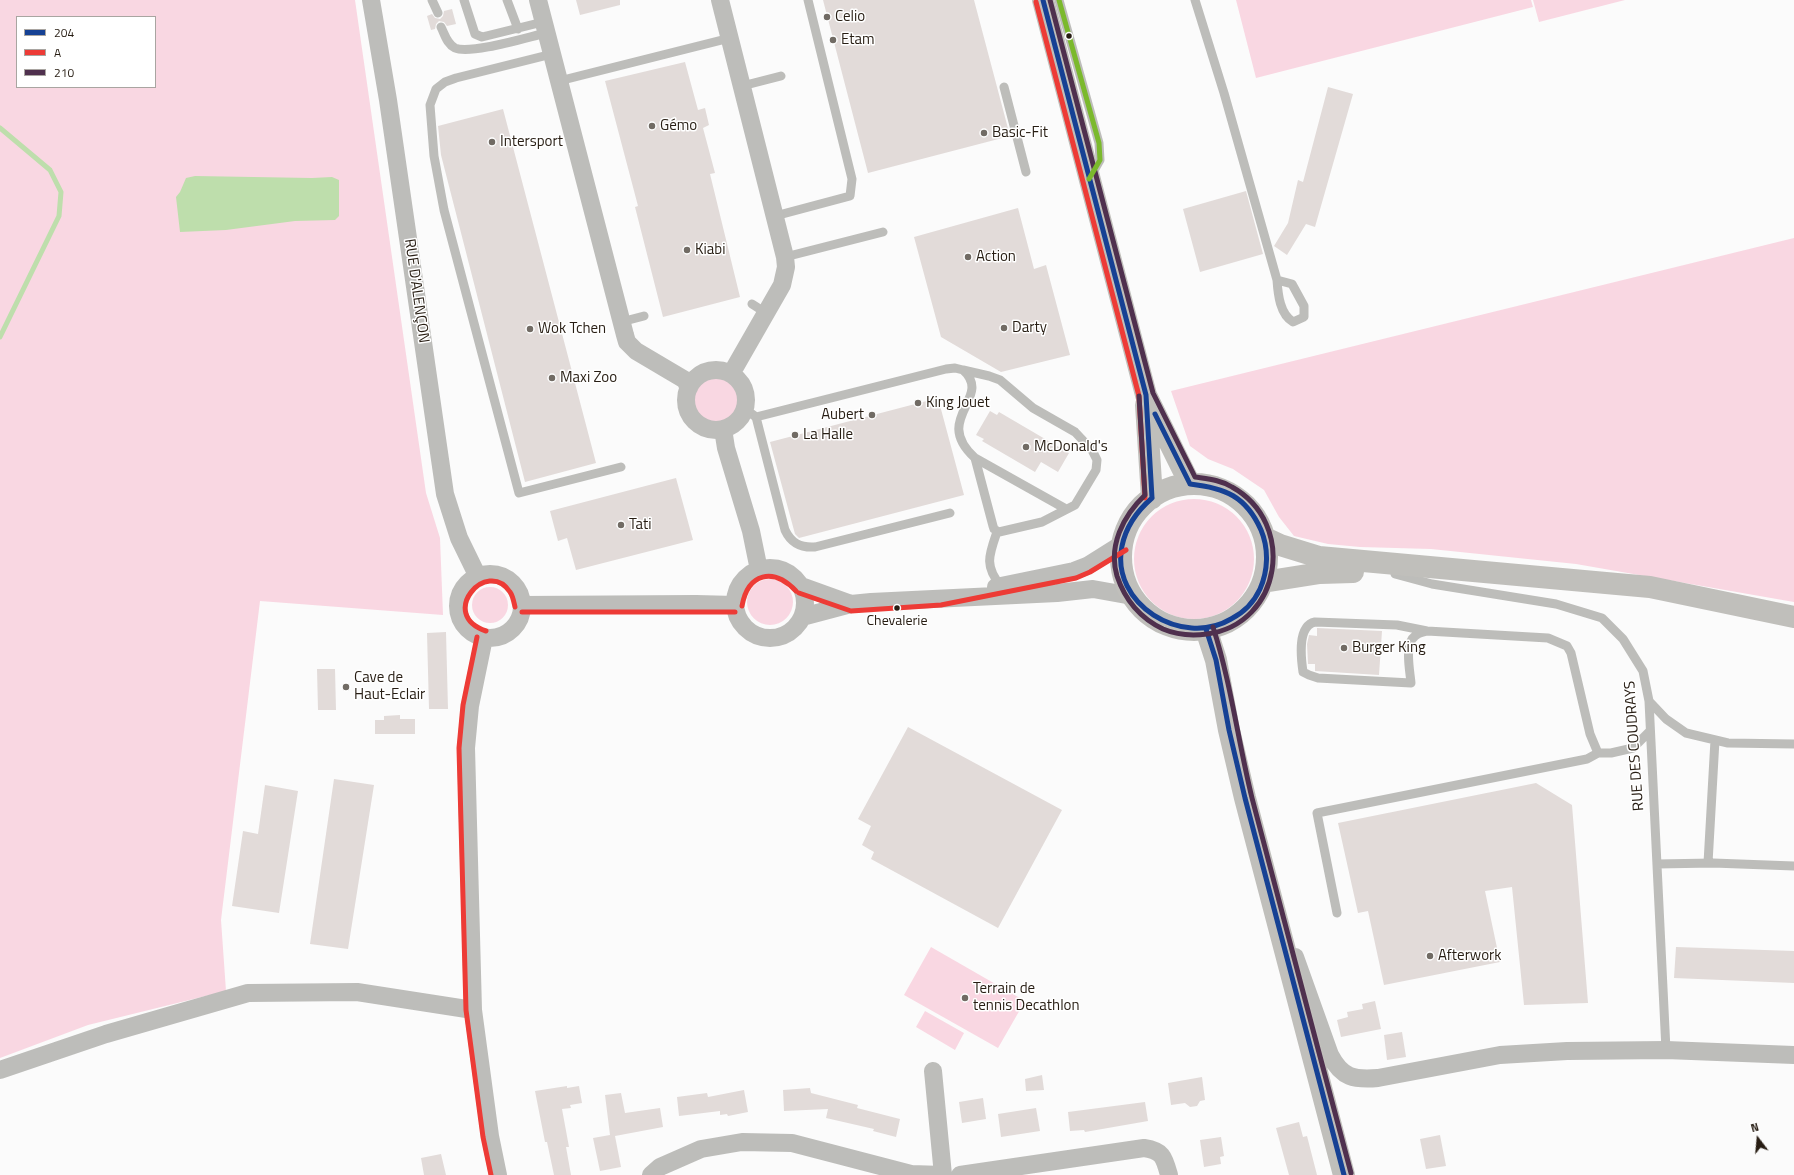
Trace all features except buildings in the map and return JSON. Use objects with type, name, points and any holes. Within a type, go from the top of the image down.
[{"type":"main road","points":[[1043,0],[1146,395],[1152,498]]},
{"type":"main road","points":[[1146,395],[1190,484]]},
{"type":"main road","points":[[1190,484],[1215,487],[1237,498],[1255,516],[1265,538],[1268,561],[1263,582],[1254,599],[1241,614],[1225,624],[1206,629],[1185,630],[1164,624],[1146,612],[1132,596],[1122,568],[1122,544],[1138,510],[1152,498],[1170,488],[1190,484]]},
{"type":"main road","points":[[1265,538],[1280,545],[1319,557],[1650,587],[1701,599],[1794,617]]},
{"type":"main road","points":[[1263,582],[1320,573],[1366,572],[1701,599]]},
{"type":"main road","points":[[1206,629],[1216,660],[1229,730],[1245,798],[1344,1175]]},
{"type":"street","name":"RUE D'ALENÇON","points":[[371,0],[388,100],[445,494],[459,538],[478,576]]},
{"type":"street","points":[[538,0],[625,335],[631,347],[684,380],[689,388]]},
{"type":"street","points":[[720,0],[785,256],[785,271],[782,285],[759,309],[731,374]]},
{"type":"street","points":[[724,371],[731,374],[741,383],[744,389],[746,403],[751,413],[723,430],[705,428],[692,418],[687,403],[689,388],[697,378],[707,372],[724,371]]},
{"type":"street","points":[[723,430],[726,448],[751,531],[759,570]]},
{"type":"street","points":[[940,598],[1074,571],[1087,566],[1122,544]]},
{"type":"street","points":[[771,568],[783,571],[790,574],[801,586],[805,601],[802,617],[797,625],[785,634],[771,638],[762,637],[746,629],[739,618],[735,605],[736,597],[741,584],[752,573],[771,568]]},
{"type":"street","points":[[492,574],[510,581],[519,592],[522,605],[520,619],[511,630],[499,637],[484,638],[475,634],[467,628],[461,619],[458,610],[459,599],[469,582],[478,576],[492,574]]},
{"type":"street","points":[[801,586],[851,604]]},
{"type":"street","points":[[802,617],[851,604],[940,598],[1057,593],[1094,589],[1132,596]]},
{"type":"street","points":[[522,605],[735,605]]},
{"type":"street","points":[[484,638],[470,706],[466,748],[473,1010],[490,1136],[498,1175]]},
{"type":"street","points":[[1269,887],[1306,984],[1330,1055],[1336,1066],[1342,1072],[1352,1077],[1361,1079],[1378,1078],[1500,1055],[1567,1051],[1666,1050],[1794,1055]]},
{"type":"street","points":[[0,1070],[106,1034],[248,993],[357,992],[473,1010]]},
{"type":"street","points":[[651,1175],[660,1167],[701,1149],[742,1142],[792,1143],[911,1174],[943,1175],[933,1071]]},
{"type":"street","points":[[960,1175],[1144,1148],[1156,1150],[1163,1157],[1169,1175]]},
{"type":"lane","points":[[432,0],[438,13]]},
{"type":"lane","points":[[464,0],[476,34],[482,37],[518,28],[545,27]]},
{"type":"lane","points":[[507,0],[518,28]]},
{"type":"lane","points":[[775,216],[850,196],[852,180],[808,0]]},
{"type":"lane","points":[[1060,0],[1099,143],[1100,160],[1089,179]]},
{"type":"lane","points":[[1195,0],[1224,93],[1277,280]]},
{"type":"lane","points":[[441,27],[448,42],[454,48],[462,50],[475,50],[545,27]]},
{"type":"lane","points":[[559,81],[730,38]]},
{"type":"lane","points":[[552,54],[456,78],[445,82],[436,89],[430,105],[434,156],[444,210],[519,493],[621,467]]},
{"type":"lane","points":[[742,86],[781,76]]},
{"type":"lane","points":[[1004,87],[1026,172]]},
{"type":"lane","points":[[785,256],[883,232]]},
{"type":"lane","points":[[621,322],[644,316]]},
{"type":"lane","points":[[950,513],[815,547],[797,545],[789,538],[785,530],[751,413],[946,369],[955,368],[1000,380],[1033,408],[1075,432],[1092,450],[1097,460],[1096,470],[1075,505],[1042,522],[997,532]]},
{"type":"lane","points":[[963,370],[970,376],[973,384],[972,394],[960,415],[959,432],[963,445],[974,458],[1066,509]]},
{"type":"lane","points":[[974,458],[993,526],[997,532]]},
{"type":"lane","points":[[997,532],[989,559],[993,577],[1001,586]]},
{"type":"lane","name":"RUE DES COUDRAYS","points":[[1395,574],[1432,584],[1556,604],[1602,618],[1623,639],[1643,671],[1649,701],[1666,1050]]},
{"type":"lane","points":[[1427,631],[1415,636],[1409,644],[1411,683],[1318,678],[1304,672],[1302,666],[1302,638],[1304,629],[1310,623],[1323,621],[1397,624],[1427,631],[1548,638],[1567,646],[1571,653],[1590,734],[1598,753]]},
{"type":"lane","points":[[1649,701],[1666,719],[1686,733],[1728,743],[1794,744]]},
{"type":"lane","points":[[1337,913],[1317,813],[1587,759],[1598,753],[1611,753],[1633,748],[1650,731]]},
{"type":"lane","points":[[1708,862],[1715,740]]},
{"type":"lane","points":[[1657,864],[1708,862],[1794,866]]},
{"type":"shaded area","points":[[0,0],[355,0],[426,493],[440,538],[443,615],[260,601],[221,920],[226,991],[88,1025],[0,1058]]},
{"type":"shaded area","points":[[1236,0],[1531,0],[1533,7],[1256,78]]},
{"type":"shaded area","points":[[1533,0],[1625,0],[1539,22]]},
{"type":"shaded area","points":[[195,176],[332,177],[339,180],[339,216],[335,220],[295,221],[226,230],[180,232],[176,197],[180,192],[186,178]]},
{"type":"shaded area","points":[[1794,238],[1794,602],[1576,564],[1431,549],[1360,547],[1328,544],[1294,536],[1279,517],[1264,490],[1233,469],[1208,459],[1190,446],[1171,391]]},
{"type":"shaded area","points":[[716,378],[728,382],[734,388],[738,400],[734,412],[728,418],[716,422],[704,418],[698,412],[694,400],[698,388],[704,382]]},
{"type":"shaded area","points":[[1194,499],[1206,500],[1217,504],[1227,509],[1236,517],[1244,526],[1249,536],[1253,547],[1253,571],[1249,582],[1244,592],[1236,601],[1227,609],[1217,614],[1206,618],[1194,619],[1182,618],[1171,614],[1161,609],[1152,601],[1144,592],[1139,582],[1135,571],[1134,559],[1135,547],[1139,536],[1144,526],[1152,517],[1161,509],[1171,504],[1182,500]]},
{"type":"shaded area","points":[[775,579],[779,580],[789,589],[792,593],[792,611],[783,621],[775,625],[765,625],[757,621],[748,611],[747,597],[751,589],[761,580]]},
{"type":"shaded area","points":[[490,587],[500,590],[505,595],[508,605],[505,615],[500,620],[490,623],[480,620],[475,615],[472,605],[475,595],[480,590]]},
{"type":"shaded area","name":"Terrain de tennis Decathlon","points":[[931,947],[1025,1001],[998,1048],[904,995]]},
{"type":"shaded area","points":[[925,1011],[964,1033],[955,1050],[916,1027]]},
{"type":"waterway","points":[[0,128],[50,170],[61,192],[59,216],[0,337]]},
{"type":"transit line","name":"204","points":[[1043,0],[1146,395],[1152,498]]},
{"type":"transit line","name":"210","points":[[1050,0],[1153,393],[1195,477],[1219,481],[1232,487],[1253,503],[1266,524],[1272,547],[1272,570],[1265,593],[1252,612],[1232,626],[1201,635],[1190,635],[1168,631],[1155,625],[1140,614],[1124,593],[1120,585],[1117,576],[1114,554],[1119,532],[1130,512],[1145,495],[1139,396]]},
{"type":"transit line","points":[[1059,0],[1099,143],[1100,160],[1089,179]]},
{"type":"transit line","name":"A","points":[[1036,2],[1139,396],[1145,498]]},
{"type":"transit line","name":"204","points":[[1155,414],[1190,484]]},
{"type":"transit line","name":"204","points":[[1152,498],[1129,525],[1122,546],[1121,567],[1127,586],[1138,602],[1154,615],[1172,624],[1192,628],[1212,627],[1235,617],[1248,607],[1255,598],[1265,575],[1266,552],[1264,537],[1255,518],[1248,509],[1233,496],[1214,488],[1190,484]]},
{"type":"transit line","name":"A","points":[[799,593],[851,611],[941,605],[1076,578],[1090,572],[1126,550]]},
{"type":"transit line","name":"A","points":[[742,606],[745,595],[750,586],[756,580],[763,577],[770,576],[779,579],[787,583],[796,591]]},
{"type":"transit line","name":"A","points":[[486,631],[472,623],[466,613],[466,602],[471,592],[479,585],[490,581],[500,583],[510,592],[515,607]]},
{"type":"transit line","name":"A","points":[[522,612],[735,612]]},
{"type":"transit line","name":"210","points":[[1213,627],[1225,669],[1252,798],[1351,1173]]},
{"type":"transit line","name":"204","points":[[1206,629],[1216,660],[1229,730],[1245,798],[1344,1175]]},
{"type":"transit line","name":"A","points":[[477,637],[463,705],[459,748],[466,1010],[483,1137],[491,1175]]},
{"type":"place","name":"Celio","points":[[827,17]]},
{"type":"place","name":"Etam","points":[[833,40]]},
{"type":"place","name":"Gémo","points":[[652,126]]},
{"type":"place","name":"Basic-Fit","points":[[984,133]]},
{"type":"place","name":"Intersport","points":[[492,142]]},
{"type":"place","name":"Kiabi","points":[[687,250]]},
{"type":"place","name":"Action","points":[[968,257]]},
{"type":"place","name":"Darty","points":[[1004,328]]},
{"type":"place","name":"Wok Tchen","points":[[530,329]]},
{"type":"place","name":"Maxi Zoo","points":[[552,378]]},
{"type":"place","name":"King Jouet","points":[[918,403]]},
{"type":"place","name":"Aubert","points":[[872,415]]},
{"type":"place","name":"La Halle","points":[[795,435]]},
{"type":"place","name":"McDonald's","points":[[1026,447]]},
{"type":"place","name":"Tati","points":[[621,525]]},
{"type":"place","name":"Chevalerie","points":[[897,608]]},
{"type":"place","name":"Burger King","points":[[1344,648]]},
{"type":"place","name":"Cave de Haut-Eclair","points":[[346,687]]},
{"type":"place","name":"Afterwork","points":[[1430,956]]},
{"type":"place","name":"Terrain de tennis Decathlon","points":[[965,998]]}]
